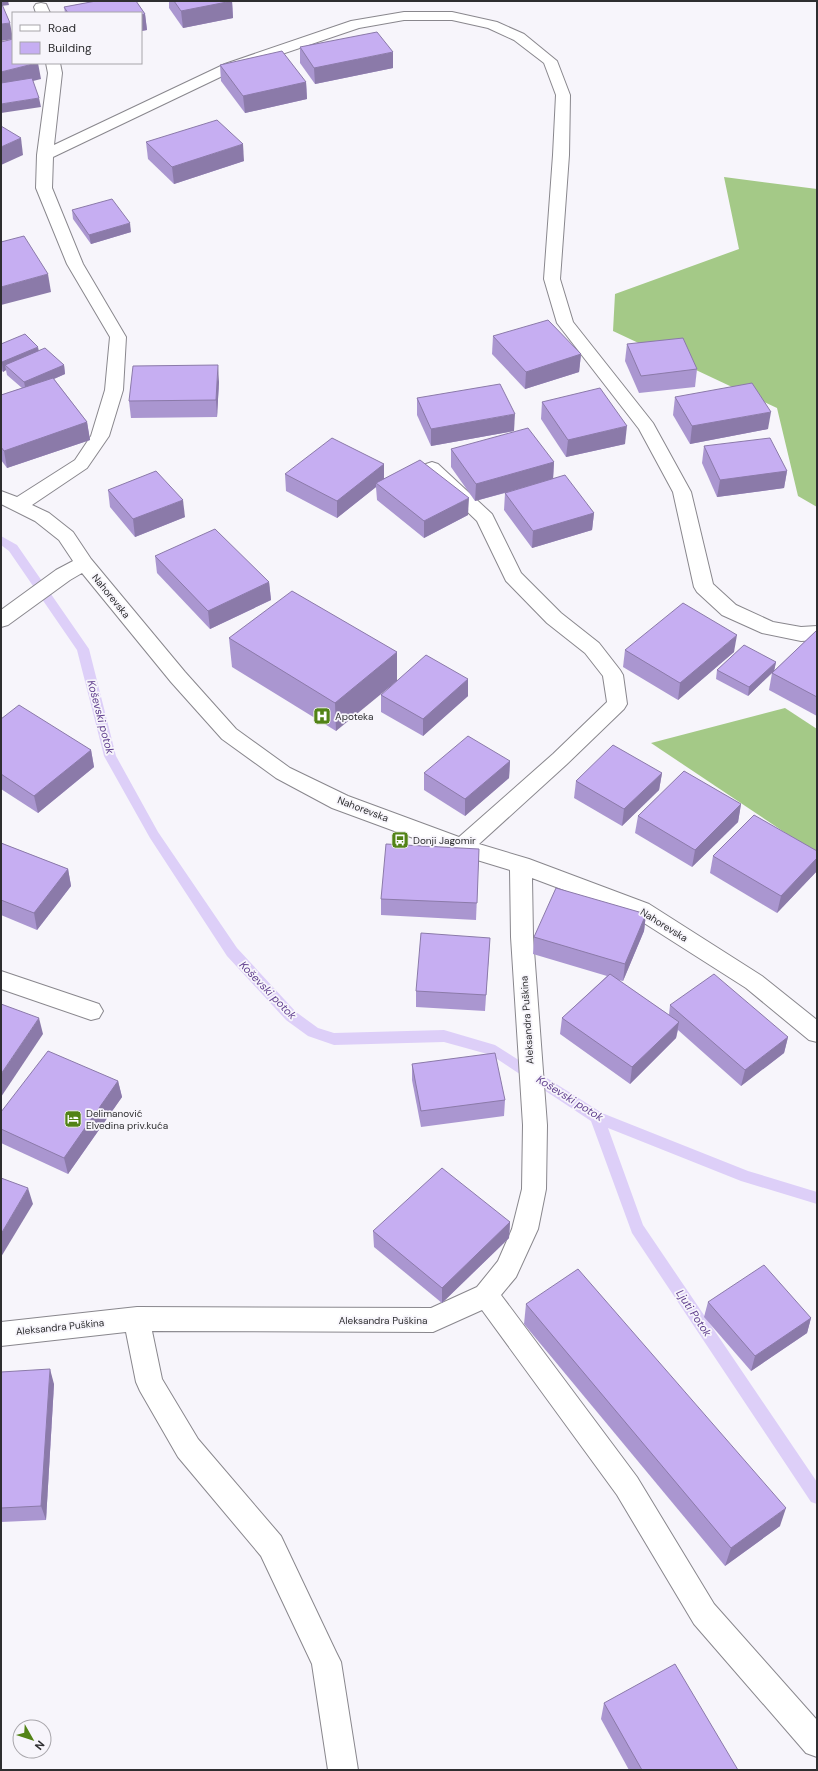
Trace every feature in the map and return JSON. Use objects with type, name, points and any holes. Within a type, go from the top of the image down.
[{"type":"street","points":[[45,155],[230,67],[356,24],[404,16],[452,16],[492,25],[519,37],[550,61],[563,95],[561,155],[552,279],[565,323],[646,427],[682,492],[704,587],[730,610],[769,628],[801,634],[817,633]]},
{"type":"street","points":[[9,501],[50,485],[81,464],[100,436],[114,390],[118,337],[75,264],[44,188],[45,155],[55,73],[53,64]]},
{"type":"street","points":[[432,468],[486,518],[513,576],[554,618],[592,648],[613,675],[617,704],[560,759],[462,847]]},
{"type":"street","name":"Nahorevska","points":[[9,501],[42,517],[66,536],[84,563],[178,677],[229,734],[283,773],[340,802],[462,847],[521,865],[641,910],[754,982],[817,1033]]},
{"type":"street","points":[[5,616],[63,575],[84,563]]},
{"type":"street","name":"Aleksandra Puškina","points":[[1,1334],[136,1319],[433,1320],[486,1295],[507,1269],[525,1229],[534,1189],[535,1125],[522,937],[521,865]]},
{"type":"street","points":[[1,980],[91,1011]]},
{"type":"street","points":[[486,1295],[627,1486],[704,1614],[817,1742]]},
{"type":"street","points":[[136,1319],[149,1382],[188,1448],[271,1546],[326,1662],[343,1770]]},
{"type":"green space","points":[[724,177],[817,189],[817,507],[798,496],[777,408],[613,331],[615,294],[739,249]]},
{"type":"green space","points":[[785,708],[817,729],[817,854],[651,743]]},
{"type":"building","points":[[96,1],[136,1],[145,14],[142,15],[142,12],[67,12],[64,7]]},
{"type":"building","points":[[174,1],[232,1],[181,11]]},
{"type":"building","points":[[1,2],[10,23],[1,24]]},
{"type":"building","points":[[377,32],[393,52],[314,68],[300,47]]},
{"type":"building","points":[[12,39],[12,64],[33,64],[1,72],[1,42]]},
{"type":"building","points":[[282,51],[306,82],[243,96],[220,65]]},
{"type":"building","points":[[32,78],[39,98],[1,104],[1,83]]},
{"type":"building","points":[[217,120],[243,144],[172,167],[146,142]]},
{"type":"building","points":[[1,126],[21,138],[1,147]]},
{"type":"building","points":[[112,199],[130,223],[89,235],[72,210]]},
{"type":"building","points":[[24,236],[48,274],[1,287],[1,242]]},
{"type":"building","points":[[548,320],[581,354],[526,372],[493,336]]},
{"type":"building","points":[[25,334],[38,347],[1,362],[1,344]]},
{"type":"building","points":[[683,338],[697,369],[641,376],[627,344]]},
{"type":"building","points":[[45,348],[64,365],[24,382],[5,365]]},
{"type":"building","points":[[218,365],[216,400],[129,401],[133,366]]},
{"type":"building","points":[[53,378],[87,422],[4,451],[1,447],[1,395]]},
{"type":"building","points":[[752,383],[771,412],[692,426],[675,397]]},
{"type":"building","points":[[500,384],[515,414],[431,429],[417,398]]},
{"type":"building","points":[[600,388],[627,426],[568,440],[542,402]]},
{"type":"building","points":[[528,428],[554,462],[476,484],[451,449]]},
{"type":"building","points":[[332,438],[384,464],[337,501],[285,474]]},
{"type":"building","points":[[770,438],[787,471],[720,480],[704,446]]},
{"type":"building","points":[[420,460],[469,498],[424,521],[376,483]]},
{"type":"building","points":[[156,471],[183,500],[133,519],[108,490]]},
{"type":"building","points":[[565,475],[594,513],[533,531],[505,493]]},
{"type":"building","points":[[215,529],[269,582],[208,611],[155,556]]},
{"type":"building","points":[[292,591],[397,652],[335,703],[229,638]]},
{"type":"building","points":[[683,603],[737,635],[680,683],[625,650]]},
{"type":"building","points":[[817,630],[817,697],[772,673]]},
{"type":"building","points":[[744,645],[776,662],[749,687],[717,670]]},
{"type":"building","points":[[426,655],[468,679],[423,719],[381,695]]},
{"type":"building","points":[[19,705],[91,750],[34,796],[1,774],[1,719]]},
{"type":"building","points":[[468,736],[510,761],[465,799],[424,773]]},
{"type":"building","points":[[613,745],[662,773],[624,809],[576,781]]},
{"type":"building","points":[[684,771],[741,804],[695,850],[638,816]]},
{"type":"building","points":[[754,815],[817,851],[817,858],[781,896],[713,856]]},
{"type":"building","points":[[1,843],[68,869],[34,913],[1,900]]},
{"type":"building","points":[[386,844],[479,849],[477,903],[381,899]]},
{"type":"building","points":[[556,888],[646,914],[625,964],[534,937]]},
{"type":"building","points":[[421,933],[490,938],[486,995],[416,991]]},
{"type":"building","points":[[610,974],[679,1022],[632,1067],[562,1018]]},
{"type":"building","points":[[714,974],[788,1037],[745,1070],[670,1005]]},
{"type":"building","points":[[1,1004],[39,1018],[1,1074]]},
{"type":"building","points":[[48,1051],[118,1081],[64,1158],[1,1129],[1,1112]]},
{"type":"building","points":[[495,1053],[505,1100],[421,1111],[412,1064]]},
{"type":"building","points":[[442,1168],[510,1222],[442,1288],[373,1231]]},
{"type":"building","points":[[1,1178],[28,1188],[1,1234]]},
{"type":"building","points":[[764,1265],[811,1318],[755,1356],[708,1302]]},
{"type":"building","points":[[578,1269],[786,1508],[731,1548],[526,1304]]},
{"type":"building","points":[[50,1369],[41,1506],[1,1508],[1,1372]]},
{"type":"building","points":[[675,1664],[738,1770],[642,1770],[604,1703]]},
{"type":"waterway","name":"Koševski potok","points":[[1,540],[13,548],[83,649],[110,756],[154,835],[232,952],[291,1016],[313,1032],[334,1039],[444,1036],[495,1051],[597,1117]]},
{"type":"waterway","name":"Koševski potok","points":[[597,1117],[746,1177],[817,1198]]},
{"type":"waterway","name":"Ljuti Potok","points":[[597,1117],[637,1228],[817,1496]]},
{"type":"place","name":"Apoteka","points":[[322,716]]},
{"type":"place","name":"Donji Jagomir","points":[[400,840]]},
{"type":"place","name":"Delimanović Elvedina priv.kuća","points":[[73,1119]]}]
